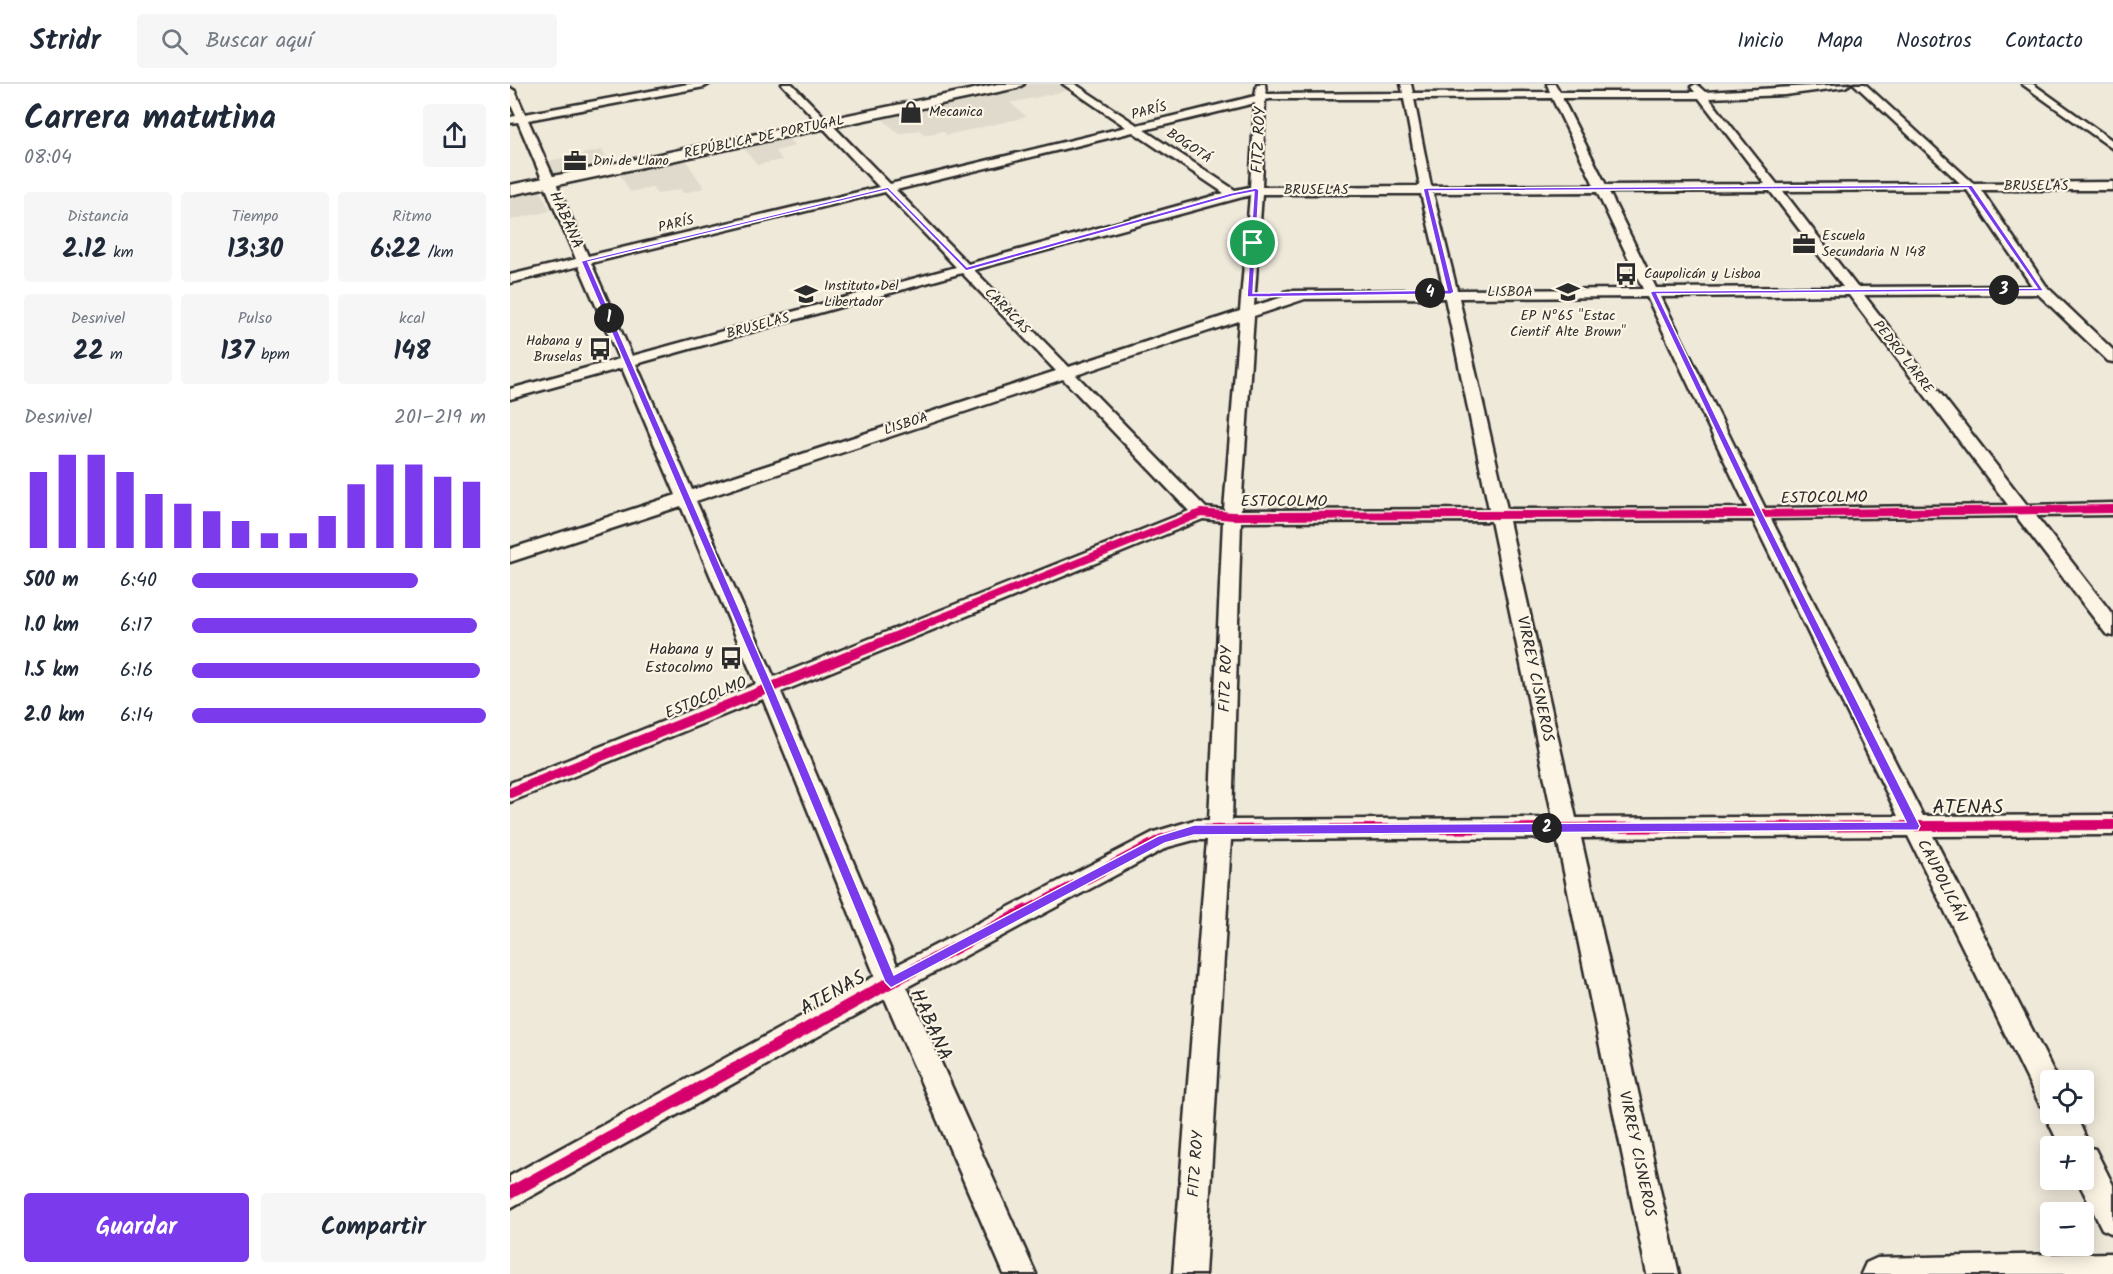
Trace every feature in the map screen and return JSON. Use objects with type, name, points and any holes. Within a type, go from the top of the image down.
[{"type":"main road","name":"REPÚBLICA DE PORTUGAL","points":[[510,190],[1017,84]]},
{"type":"street","points":[[516,119],[704,84]]},
{"type":"street","name":"CARACAS","points":[[787,84],[1201,513]]},
{"type":"street","name":"BOGOTÁ","points":[[1068,84],[1233,194]]},
{"type":"street","name":"FITZ ROY","points":[[1189,1274],[1220,831],[1232,516],[1249,303],[1261,84]]},
{"type":"street","name":"CAUPOLICÁN","points":[[1551,84],[1759,514],[2040,1075]]},
{"type":"street","name":"PEDRO LARRE","points":[[1694,84],[2113,629]]},
{"type":"street","name":"PARÍS","points":[[510,279],[1270,96],[1408,90],[1556,95],[1702,95],[1785,92],[1845,84]]},
{"type":"street","points":[[1860,84],[1970,186],[2042,290],[2113,358]]},
{"type":"street","points":[[2027,84],[2113,146]]},
{"type":"street","name":"VIRREY CISNEROS","points":[[1408,90],[1426,189],[1451,292],[1663,1274]]},
{"type":"street","name":"HABANA","points":[[510,91],[516,119],[549,182],[584,261],[769,689],[891,982],[1020,1274]]},
{"type":"street","name":"BRUSELAS","points":[[510,394],[1233,194],[1256,190],[2113,186]]},
{"type":"street","name":"LISBOA","points":[[510,556],[1066,371],[1249,303],[1303,295],[1451,292],[2042,290]]},
{"type":"street","name":"ESTOCOLMO","points":[[510,793],[1201,513],[1232,516],[1759,514],[2113,509]]},
{"type":"street","name":"ATENAS","points":[[510,1192],[891,982],[1162,839],[1194,830],[2113,825]]},
{"type":"street","points":[[2094,1180],[2113,1218]]},
{"type":"street","points":[[1877,1274],[2113,1269]]},
{"type":"shaded area","points":[[1029,84],[1062,84],[1071,90],[1010,103],[1027,117],[947,135],[943,131],[925,135],[919,130],[899,134],[879,116]]},
{"type":"shaded area","points":[[786,136],[795,146],[775,151],[782,160],[757,165],[741,145]]},
{"type":"shaded area","points":[[602,150],[610,165],[559,175],[553,174],[548,161]]},
{"type":"shaded area","points":[[684,157],[704,188],[683,193],[680,189],[657,194],[652,187],[630,192],[618,171]]},
{"type":"shaded area","points":[[540,189],[550,211],[510,220],[510,193]]},
{"type":"cycle path","points":[[510,793],[1201,513],[1232,516],[1759,514],[2113,509]]},
{"type":"cycle path","points":[[510,1193],[891,982],[1162,839],[1194,830],[2113,825]]},
{"type":"place","name":"Mecanica","points":[[911,112]]},
{"type":"place","name":"Dni de Llano","points":[[575,161]]},
{"type":"place","name":"Escuela Secundaria N 148","points":[[1804,244]]},
{"type":"place","name":"Caupolicán y Lisboa","points":[[1626,274]]},
{"type":"place","name":"EP Nº65 \"Estac Cientif Alte Brown\"","points":[[1568,292]]},
{"type":"place","name":"Instituto Del Libertador","points":[[806,294]]},
{"type":"place","name":"Habana y Bruselas","points":[[600,349]]},
{"type":"place","name":"Habana y Estocolmo","points":[[731,658]]},
{"type":"route","points":[[1970,186],[2042,290],[1653,292],[1759,514],[1914,826],[1194,830],[1162,839],[891,982],[769,689],[584,261],[888,189],[966,269],[1233,194],[1256,190],[1253,243],[1249,295],[1451,292],[1426,189],[1970,186]]}]
